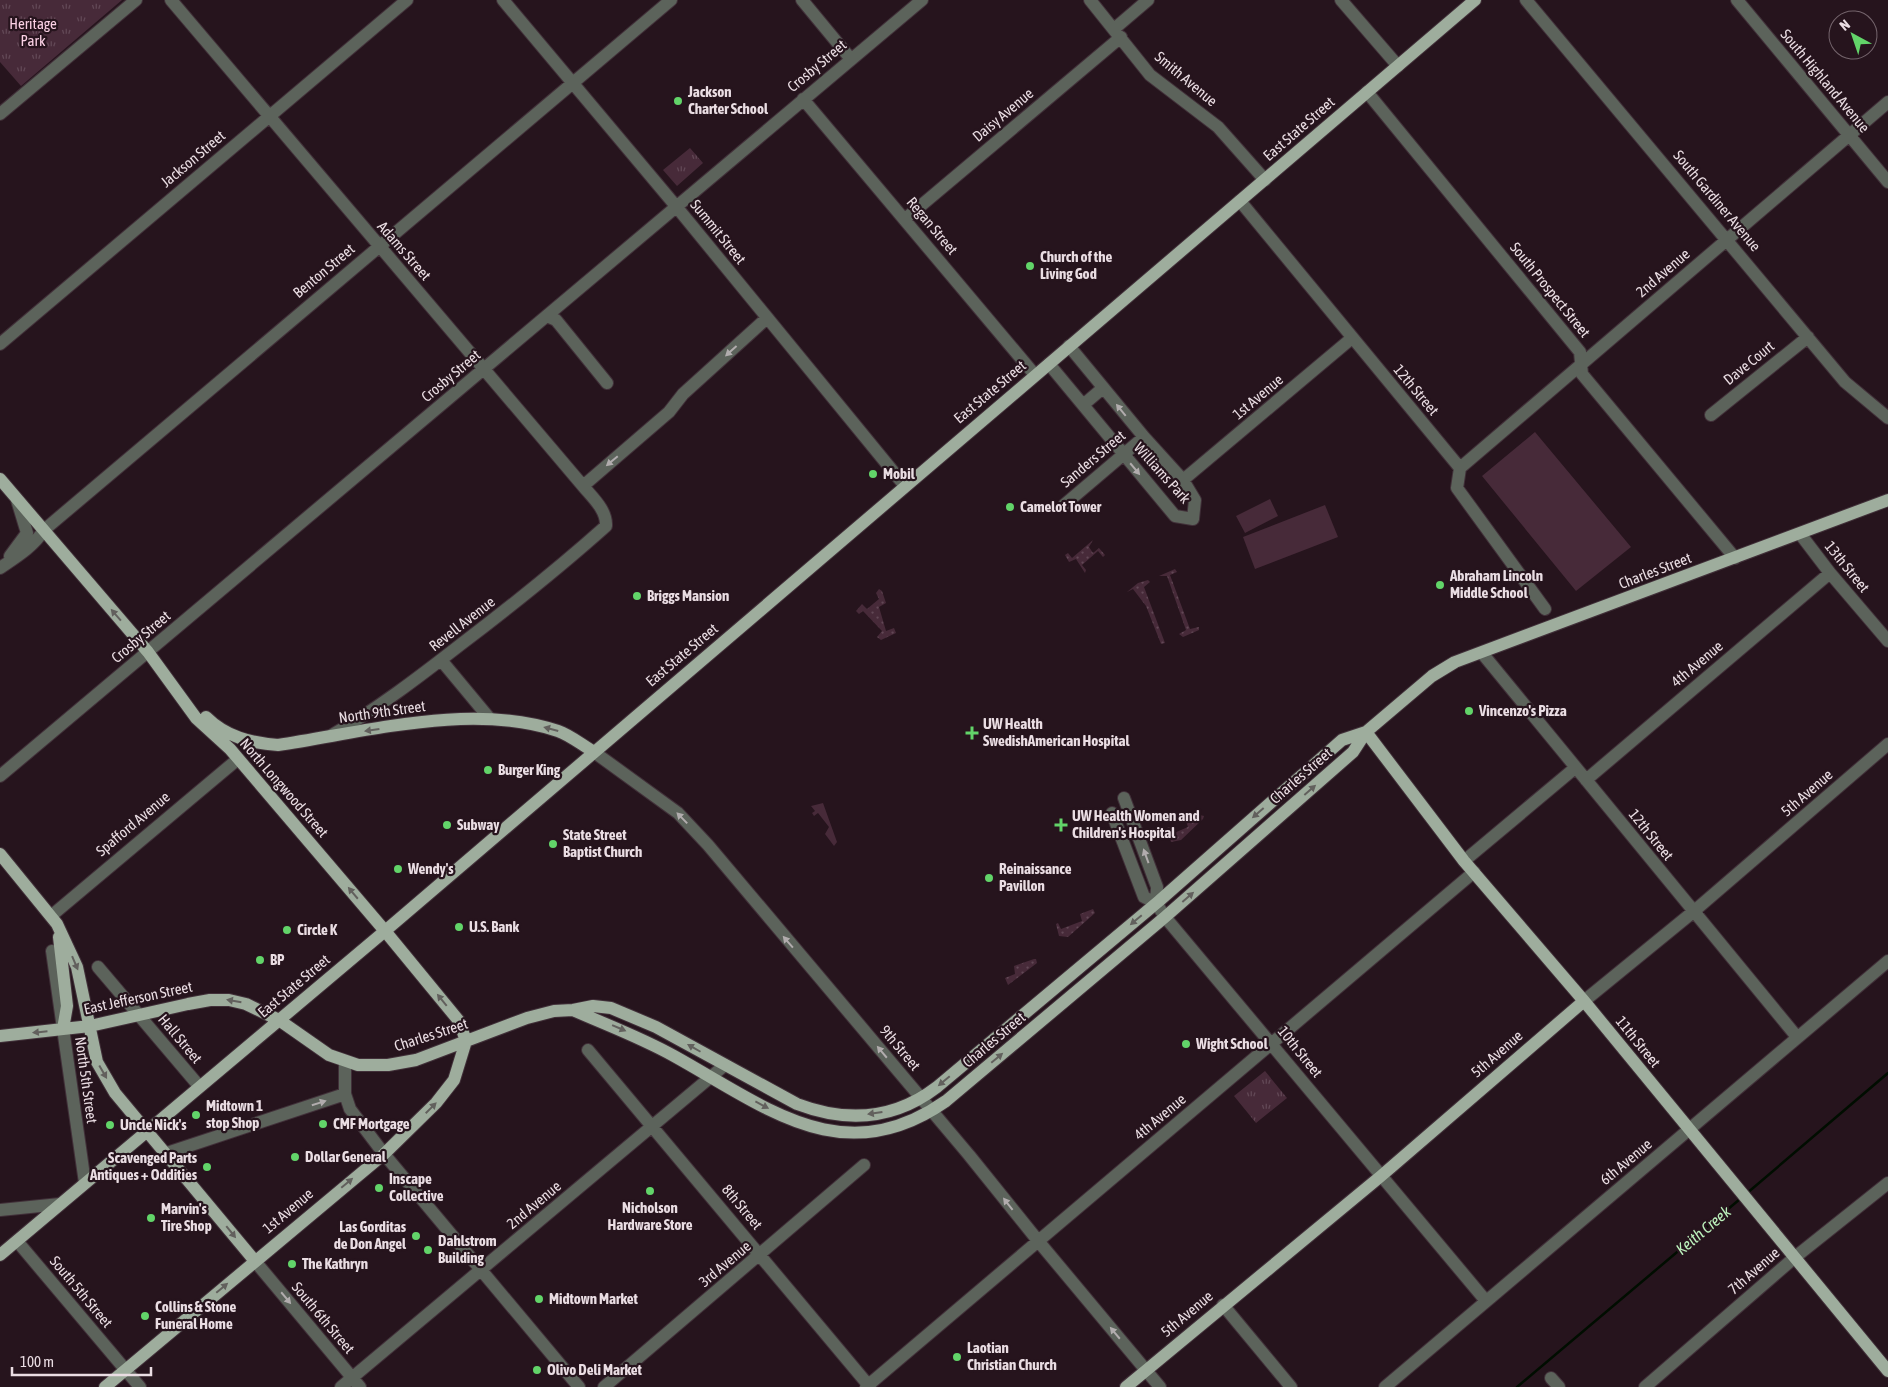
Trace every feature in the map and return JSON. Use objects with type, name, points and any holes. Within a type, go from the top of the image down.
[{"type":"main road","name":"East State Street","points":[[0,1255],[385,931],[1475,0]]},
{"type":"main road","name":"North Longwood Street","points":[[0,479],[148,652],[196,718],[238,759],[385,931],[459,1021],[466,1041]]},
{"type":"main road","name":"Charles Street","points":[[573,1010],[632,1034],[799,1124],[839,1132],[856,1133],[891,1128],[918,1119],[952,1096],[1165,917],[1353,752],[1366,732],[1432,676],[1455,662],[1800,535],[1888,500]]},
{"type":"main road","name":"North Longwood Street","points":[[159,666],[186,695]]},
{"type":"main road","name":"North 9th Street","points":[[186,695],[219,728],[254,744],[278,744],[420,723],[490,719],[522,721],[560,731],[594,752]]},
{"type":"main road","name":"Charles Street","points":[[279,1020],[329,1055],[358,1065],[388,1066],[416,1060],[527,1018],[554,1011],[593,1006],[611,1008],[656,1026],[797,1104],[821,1113],[846,1117],[879,1113],[904,1106],[921,1098],[1156,903],[1340,741],[1366,732]]},
{"type":"main road","name":"11th Street","points":[[1366,732],[1464,861],[1584,1001],[1888,1371]]},
{"type":"main road","name":"South 6th Street","points":[[0,854],[5,866],[54,920],[78,967],[97,1062],[115,1093],[167,1153],[254,1260]]},
{"type":"main road","points":[[54,920],[67,1000],[63,1029]]},
{"type":"main road","name":"East Jefferson Street","points":[[0,1036],[90,1026],[195,1002],[229,1000],[246,1004],[279,1020]]},
{"type":"main road","name":"5th Avenue","points":[[1126,1387],[1380,1176],[1584,1001]]},
{"type":"main road","name":"1st Avenue","points":[[105,1387],[254,1260],[384,1154],[436,1103],[454,1080],[466,1041]]},
{"type":"street","points":[[0,114],[136,0]]},
{"type":"street","name":"Adams Street","points":[[172,0],[582,486],[604,514],[606,526]]},
{"type":"street","name":"Jackson Street","points":[[0,344],[407,0]]},
{"type":"street","name":"Summit Street","points":[[503,0],[675,205],[905,486]]},
{"type":"street","name":"Benton Street","points":[[0,567],[25,551],[38,539],[44,530],[671,0]]},
{"type":"street","points":[[802,0],[850,58]]},
{"type":"street","name":"Crosby Street","points":[[0,776],[547,316],[675,205],[922,0]]},
{"type":"street","name":"Smith Avenue","points":[[1090,0],[1150,75],[1218,127],[1265,180]]},
{"type":"street","name":"Daisy Avenue","points":[[905,218],[1118,33],[1148,0]]},
{"type":"street","points":[[1342,0],[1398,66]]},
{"type":"street","name":"South Gardiner Avenue","points":[[1526,0],[1846,382],[1888,418]]},
{"type":"street","name":"South Highland Avenue","points":[[1737,0],[1888,182]]},
{"type":"street","name":"South Prospect Street","points":[[1367,92],[1580,352],[1582,374],[1735,558]]},
{"type":"street","name":"Regan Street","points":[[803,99],[905,218],[1035,375]]},
{"type":"street","name":"2nd Avenue","points":[[1460,468],[1888,102]]},
{"type":"street","name":"12th Street","points":[[1240,200],[1460,468]]},
{"type":"street","points":[[547,316],[556,320],[607,383]]},
{"type":"street","points":[[582,486],[669,412],[683,394],[767,318]]},
{"type":"street","name":"Dave Court","points":[[1711,415],[1808,337]]},
{"type":"street","name":"1st Avenue","points":[[1183,480],[1352,338]]},
{"type":"street","name":"Williams Park","points":[[1048,364],[1175,516],[1193,519],[1195,500],[1183,480],[1144,437],[1069,346]]},
{"type":"street","points":[[1083,405],[1103,388]]},
{"type":"street","name":"Sanders Street","points":[[1064,505],[1144,437]]},
{"type":"street","points":[[1460,468],[1457,488],[1545,609]]},
{"type":"street","name":"Benton Street","points":[[0,567],[18,547],[26,533],[17,498]]},
{"type":"street","name":"Revell Avenue","points":[[330,736],[363,717],[441,660],[501,614],[606,526]]},
{"type":"street","name":"13th Street","points":[[1800,535],[1830,574],[1888,642]]},
{"type":"street","name":"4th Avenue","points":[[1586,780],[1830,574]]},
{"type":"street","name":"12th Street","points":[[1482,653],[1797,1037]]},
{"type":"street","points":[[441,660],[490,719]]},
{"type":"street","name":"5th Avenue","points":[[1584,1001],[1693,912],[1888,744]]},
{"type":"street","name":"9th Street","points":[[594,752],[678,813],[708,845],[932,1111],[1038,1242],[1160,1387]]},
{"type":"street","name":"Spafford Avenue","points":[[54,920],[238,759]]},
{"type":"street","points":[[1464,861],[1575,768]]},
{"type":"street","points":[[1124,798],[1157,887],[1156,903]]},
{"type":"street","name":"10th Street","points":[[1112,813],[1144,897],[1156,903],[1165,917],[1272,1043],[1380,1176],[1486,1300]]},
{"type":"street","name":"4th Avenue","points":[[868,1386],[1474,872]]},
{"type":"street","name":"North 5th Street","points":[[52,951],[85,1183]]},
{"type":"street","name":"6th Avenue","points":[[1385,1387],[1888,961]]},
{"type":"street","name":"Hall Street","points":[[98,967],[200,1086]]},
{"type":"street","name":"8th Street","points":[[588,1050],[761,1255],[868,1386]]},
{"type":"street","points":[[345,1061],[345,1094],[350,1109],[384,1154],[579,1387]]},
{"type":"street","name":"2nd Avenue","points":[[341,1387],[356,1382],[482,1270],[725,1065]]},
{"type":"street","points":[[167,1153],[345,1094]]},
{"type":"street","name":"3rd Avenue","points":[[604,1387],[761,1255],[864,1165]]},
{"type":"street","name":"7th Avenue","points":[[1645,1387],[1794,1258],[1888,1183]]},
{"type":"street","points":[[0,1210],[60,1204]]},
{"type":"street","name":"South 5th Street","points":[[16,1241],[140,1387]]},
{"type":"street","name":"South 6th Street","points":[[254,1260],[356,1382]]},
{"type":"street","points":[[1223,1305],[1291,1387]]},
{"type":"green space","name":"Heritage Park","points":[[0,0],[122,0],[21,86],[0,62]]},
{"type":"green space","points":[[690,148],[703,163],[677,186],[663,170]]},
{"type":"green space","points":[[1535,432],[1631,547],[1576,591],[1482,476]]},
{"type":"green space","points":[[1270,499],[1278,516],[1245,533],[1236,516]]},
{"type":"green space","points":[[1325,505],[1338,537],[1255,569],[1243,537]]},
{"type":"green space","points":[[1093,540],[1089,547],[1093,553],[1099,548],[1105,555],[1103,557],[1098,551],[1082,565],[1086,570],[1085,573],[1076,559],[1069,562],[1065,555],[1068,553],[1072,558]]},
{"type":"green space","points":[[1175,569],[1177,572],[1170,575],[1190,629],[1199,627],[1199,630],[1183,637],[1179,634],[1186,630],[1167,576],[1159,576]]},
{"type":"green space","points":[[1148,580],[1150,582],[1144,587],[1165,643],[1161,644],[1146,606],[1133,589],[1127,592],[1138,583]]},
{"type":"green space","points":[[879,589],[882,591],[886,603],[879,607],[886,631],[894,628],[896,633],[881,640],[877,637],[882,631],[863,611],[859,614],[856,611],[862,604],[867,609],[879,599],[876,593]]},
{"type":"green space","points":[[823,803],[837,842],[834,846],[825,834],[829,827],[818,813],[814,816],[812,813],[815,811],[811,806]]},
{"type":"green space","points":[[1200,815],[1204,816],[1203,819],[1181,840],[1171,842],[1167,828],[1171,827],[1174,833],[1188,827],[1186,821]]},
{"type":"green space","points":[[1093,909],[1095,913],[1068,937],[1059,936],[1056,924],[1058,923],[1061,929],[1082,921],[1080,914]]},
{"type":"green space","points":[[1036,959],[1037,963],[1008,985],[1005,978],[1015,974],[1014,966]]},
{"type":"green space","points":[[1265,1071],[1287,1098],[1256,1123],[1234,1096]]},
{"type":"waterway","name":"Keith Creek","points":[[1746,1194],[1888,1073]]},
{"type":"waterway","name":"Keith Creek","points":[[1517,1387],[1740,1199]]},
{"type":"place","name":"Jackson Charter School","points":[[678,101]]},
{"type":"place","name":"Church of the Living God","points":[[1030,266]]},
{"type":"place","name":"Mobil","points":[[873,474]]},
{"type":"place","name":"Camelot Tower","points":[[1010,507]]},
{"type":"place","name":"Abraham Lincoln Middle School","points":[[1440,585]]},
{"type":"place","name":"Briggs Mansion","points":[[637,596]]},
{"type":"place","name":"Vincenzo's Pizza","points":[[1469,711]]},
{"type":"place","name":"UW Health SwedishAmerican Hospital","points":[[972,733]]},
{"type":"place","name":"Burger King","points":[[488,770]]},
{"type":"place","name":"Subway","points":[[447,825]]},
{"type":"place","name":"UW Health Women and Children's Hospital","points":[[1061,825]]},
{"type":"place","name":"State Street Baptist Church","points":[[553,844]]},
{"type":"place","name":"Wendy's","points":[[398,869]]},
{"type":"place","name":"Reinaissance Pavillon","points":[[989,878]]},
{"type":"place","name":"U.S. Bank","points":[[459,927]]},
{"type":"place","name":"Circle K","points":[[287,930]]},
{"type":"place","name":"BP","points":[[260,960]]},
{"type":"place","name":"Wight School","points":[[1186,1044]]},
{"type":"place","name":"Midtown 1 stop Shop","points":[[196,1115]]},
{"type":"place","name":"CMF Mortgage","points":[[323,1124]]},
{"type":"place","name":"Uncle Nick's","points":[[110,1125]]},
{"type":"place","name":"Dollar General","points":[[295,1157]]},
{"type":"place","name":"Scavenged Parts Antiques + Oddities","points":[[207,1167]]},
{"type":"place","name":"Inscape Collective","points":[[379,1188]]},
{"type":"place","name":"Nicholson Hardware Store","points":[[650,1191]]},
{"type":"place","name":"Marvin's Tire Shop","points":[[151,1218]]},
{"type":"place","name":"Las Gorditas de Don Angel","points":[[416,1236]]},
{"type":"place","name":"Dahlstrom Building","points":[[428,1250]]},
{"type":"place","name":"The Kathryn","points":[[292,1264]]},
{"type":"place","name":"Midtown Market","points":[[539,1299]]},
{"type":"place","name":"Collins & Stone Funeral Home","points":[[145,1316]]},
{"type":"place","name":"Laotian Christian Church","points":[[957,1357]]},
{"type":"place","name":"Olivo Deli Market","points":[[537,1370]]}]
